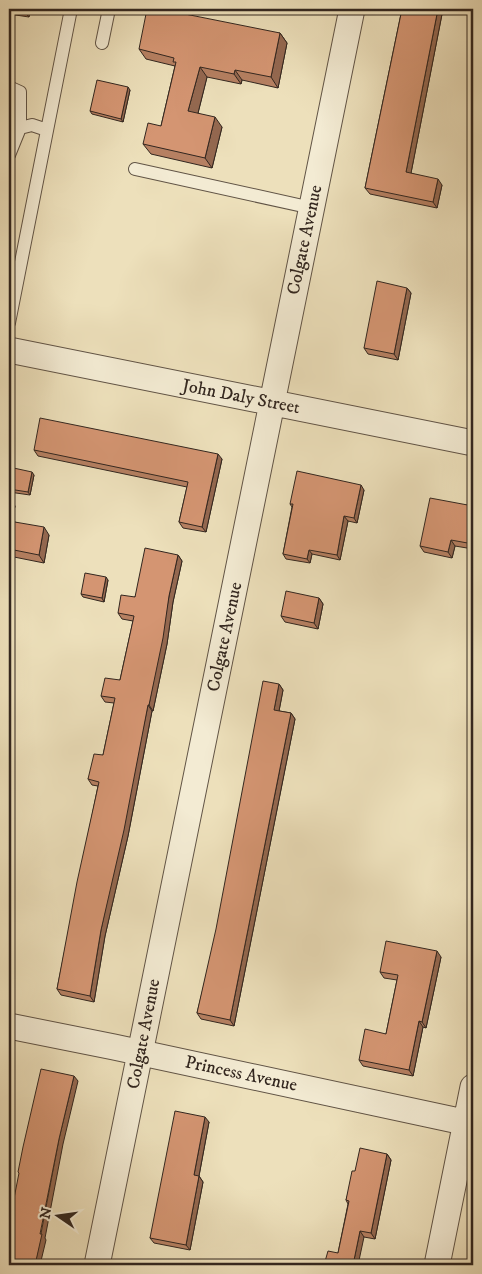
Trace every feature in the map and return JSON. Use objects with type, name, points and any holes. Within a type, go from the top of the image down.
[{"type":"street","name":"Colgate Avenue","points":[[97,1265],[352,9]]},
{"type":"street","name":"John Daly Street","points":[[9,350],[473,444]]},
{"type":"street","name":"Princess Avenue","points":[[9,1026],[140,1052],[470,1123]]},
{"type":"street","points":[[436,1265],[470,1123],[473,1087]]},
{"type":"lane","points":[[9,323],[71,9]]},
{"type":"lane","points":[[102,43],[109,9]]},
{"type":"lane","points":[[9,88],[20,92],[20,128],[9,156]]},
{"type":"lane","points":[[20,128],[32,125],[48,130]]},
{"type":"lane","points":[[136,169],[312,208]]},
{"type":"building","points":[[9,9],[27,9],[26,14],[9,11]]},
{"type":"building","points":[[147,9],[160,9],[280,33],[271,77],[235,70],[234,74],[200,67],[188,111],[215,117],[205,158],[143,144],[148,123],[161,126],[176,62],[173,62],[174,58],[139,49]]},
{"type":"building","points":[[402,9],[438,9],[406,172],[438,179],[433,202],[365,188]]},
{"type":"building","points":[[97,80],[128,87],[121,119],[90,111]]},
{"type":"building","points":[[377,281],[407,288],[394,354],[364,348]]},
{"type":"building","points":[[40,418],[218,454],[202,527],[179,522],[188,482],[34,450]]},
{"type":"building","points":[[9,467],[32,472],[28,492],[9,489]]},
{"type":"building","points":[[297,471],[361,485],[354,518],[344,516],[337,555],[309,550],[307,559],[283,554],[293,504],[290,504]]},
{"type":"building","points":[[430,498],[473,506],[473,544],[451,540],[448,552],[420,546]]},
{"type":"building","points":[[9,521],[44,527],[39,555],[9,549]]},
{"type":"building","points":[[145,548],[178,555],[124,830],[101,930],[90,996],[57,989],[77,882],[99,782],[88,779],[94,754],[103,755],[115,698],[101,696],[105,678],[120,680],[134,616],[118,613],[121,595],[135,597]]},
{"type":"building","points":[[85,573],[106,577],[102,598],[81,594]]},
{"type":"building","points":[[286,591],[319,598],[314,623],[281,616]]},
{"type":"building","points":[[263,681],[279,684],[274,710],[291,713],[230,1020],[197,1013],[216,929]]},
{"type":"building","points":[[386,941],[437,951],[422,1022],[419,1021],[409,1070],[359,1060],[365,1029],[386,1034],[398,975],[380,972]]},
{"type":"building","points":[[41,1069],[74,1076],[59,1139],[35,1265],[9,1265],[9,1224],[23,1147]]},
{"type":"building","points":[[175,1111],[205,1117],[194,1175],[199,1176],[186,1245],[150,1238]]},
{"type":"building","points":[[360,1148],[387,1154],[371,1233],[360,1231],[353,1265],[324,1265],[328,1251],[338,1253],[349,1201],[346,1200],[352,1171],[355,1171]]}]
